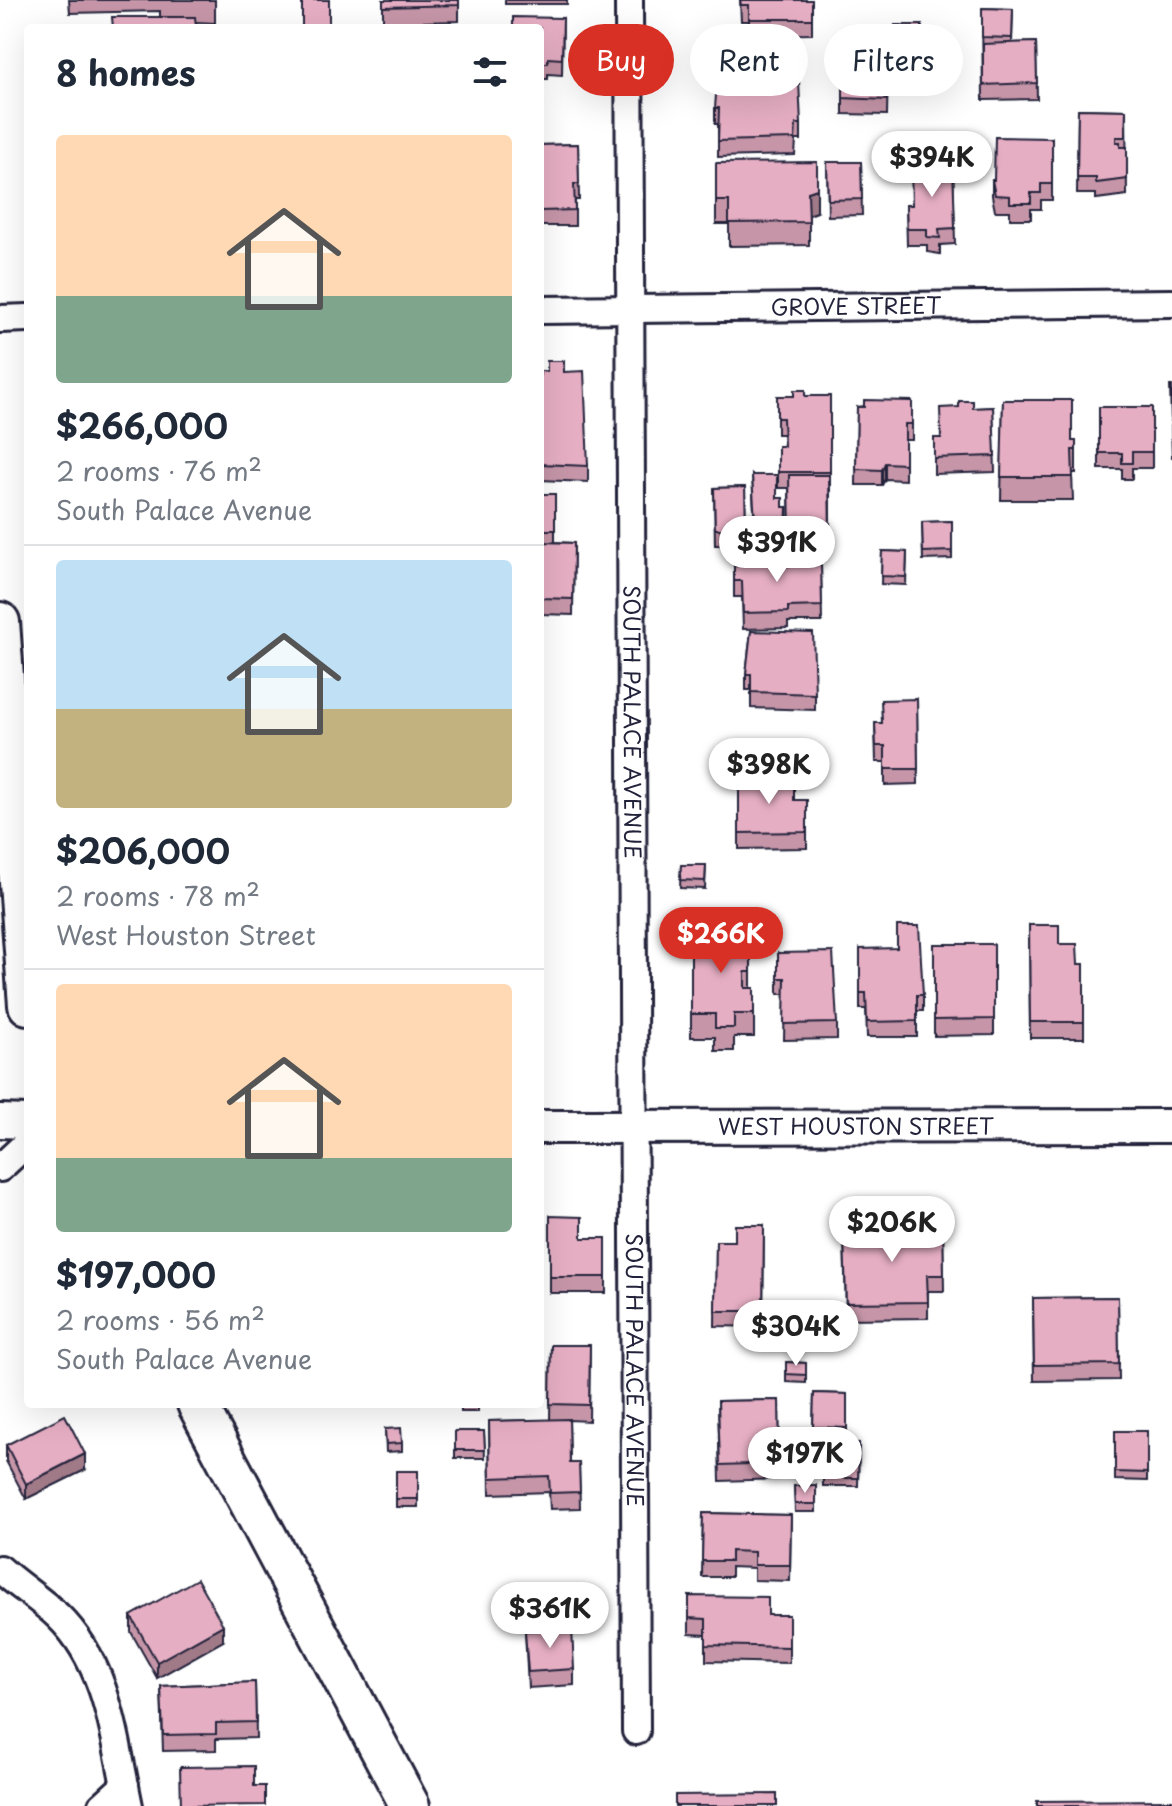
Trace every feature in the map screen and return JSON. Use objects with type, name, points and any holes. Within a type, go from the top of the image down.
[{"type":"main road","points":[[0,622],[24,950]]},
{"type":"main road","points":[[199,1408],[410,1806]]},
{"type":"street","name":"SOUTH PALACE AVENUE","points":[[629,0],[636,1128],[636,1731]]},
{"type":"street","name":"GROVE STREET","points":[[544,310],[1172,303]]},
{"type":"street","points":[[0,319],[24,318]]},
{"type":"street","points":[[0,1121],[24,1122]]},
{"type":"street","name":"WEST HOUSTON STREET","points":[[544,1127],[1172,1126]]},
{"type":"street","points":[[0,1168],[24,1146]]},
{"type":"street","points":[[0,1569],[58,1616],[86,1653],[107,1704],[127,1795],[102,1806]]},
{"type":"building","points":[[302,0],[329,0],[329,24],[302,24]]},
{"type":"building","points":[[383,0],[459,0],[459,5],[383,7]]},
{"type":"building","points":[[740,0],[812,0],[812,19],[749,19],[749,5],[741,5]]},
{"type":"building","points":[[982,8],[1013,9],[1012,38],[982,37]]},
{"type":"building","points":[[112,17],[195,17],[196,24],[113,24]]},
{"type":"building","points":[[513,17],[563,18],[562,59],[548,58],[548,63],[544,63],[544,24],[513,24]]},
{"type":"building","points":[[1036,42],[1037,83],[983,85],[983,44]]},
{"type":"building","points":[[716,96],[800,96],[801,124],[796,124],[795,139],[718,141],[719,108],[715,108]]},
{"type":"building","points":[[843,96],[887,96],[887,100]]},
{"type":"building","points":[[1078,109],[1126,110],[1125,137],[1116,137],[1116,142],[1120,142],[1120,147],[1127,147],[1127,179],[1096,183],[1096,178],[1077,178]]},
{"type":"building","points":[[995,137],[1052,138],[1052,184],[1041,184],[1041,193],[1031,193],[1031,203],[1010,203],[1010,196],[995,195],[992,180]]},
{"type":"building","points":[[578,144],[579,184],[574,184],[575,210],[544,211],[544,145]]},
{"type":"building","points":[[817,162],[817,189],[808,192],[809,222],[729,223],[729,201],[716,201],[716,163]]},
{"type":"building","points":[[827,162],[861,162],[862,199],[828,200]]},
{"type":"building","points":[[953,164],[955,228],[939,229],[940,238],[927,237],[927,229],[907,229],[906,205],[912,205],[911,166]]},
{"type":"building","points":[[547,361],[564,361],[564,372],[584,371],[588,466],[544,464],[544,371],[547,371]]},
{"type":"building","points":[[1170,386],[1172,386],[1172,458]]},
{"type":"building","points":[[794,390],[805,390],[805,396],[830,396],[830,472],[778,472],[778,446],[784,446],[783,418],[777,418],[777,396],[794,396]]},
{"type":"building","points":[[864,400],[912,401],[912,424],[905,424],[905,464],[885,463],[882,470],[856,469],[857,407],[864,407]]},
{"type":"building","points":[[1003,400],[1072,400],[1072,441],[1076,441],[1076,450],[1072,450],[1073,477],[1001,477]]},
{"type":"building","points":[[959,401],[973,401],[973,408],[993,407],[995,456],[934,458],[934,438],[941,438],[940,408],[959,407]]},
{"type":"building","points":[[1099,407],[1152,407],[1152,452],[1132,452],[1132,463],[1122,463],[1122,453],[1099,453]]},
{"type":"building","points":[[752,475],[777,475],[777,498],[783,498],[783,507],[787,507],[786,537],[756,537]]},
{"type":"building","points":[[789,475],[829,475],[830,536],[790,536]]},
{"type":"building","points":[[745,487],[746,529],[715,529],[714,488]]},
{"type":"building","points":[[544,494],[555,494],[555,530],[544,530]]},
{"type":"building","points":[[952,521],[952,551],[923,552],[922,522]]},
{"type":"building","points":[[544,542],[574,543],[573,599],[544,598]]},
{"type":"building","points":[[770,550],[770,558],[788,558],[788,566],[821,565],[822,606],[788,607],[788,612],[743,613],[742,581],[734,581],[734,566],[742,566],[742,551]]},
{"type":"building","points":[[882,551],[907,552],[906,577],[881,576]]},
{"type":"building","points":[[751,631],[813,633],[815,694],[751,692],[751,674],[746,674]]},
{"type":"building","points":[[917,699],[918,769],[885,769],[885,746],[876,746],[875,723],[882,723],[881,700]]},
{"type":"building","points":[[770,771],[770,784],[794,784],[794,800],[807,800],[807,832],[739,833],[739,772]]},
{"type":"building","points":[[681,865],[706,865],[705,881],[680,880]]},
{"type":"building","points":[[714,919],[735,919],[735,939],[751,940],[751,972],[745,972],[745,988],[754,988],[754,1014],[734,1014],[734,1028],[715,1028],[715,1014],[691,1014],[691,937],[714,937]]},
{"type":"building","points":[[1029,925],[1059,925],[1059,944],[1077,944],[1078,964],[1084,964],[1084,1022],[1030,1022]]},
{"type":"building","points":[[897,926],[919,926],[923,995],[917,995],[917,1021],[867,1022],[866,993],[860,993],[860,949],[897,948]]},
{"type":"building","points":[[934,944],[994,944],[994,1019],[934,1020]]},
{"type":"building","points":[[833,952],[837,1023],[784,1024],[785,978],[778,978],[778,953]]},
{"type":"building","points":[[550,1216],[582,1217],[582,1238],[606,1238],[606,1277],[550,1277]]},
{"type":"building","points":[[735,1225],[764,1225],[763,1311],[715,1311],[716,1241],[735,1241]]},
{"type":"building","points":[[943,1227],[944,1275],[927,1275],[928,1302],[846,1303],[844,1230]]},
{"type":"building","points":[[1118,1297],[1119,1364],[1034,1365],[1033,1298]]},
{"type":"building","points":[[790,1326],[810,1326],[810,1340],[790,1339]]},
{"type":"building","points":[[551,1345],[590,1345],[589,1405],[550,1404]]},
{"type":"building","points":[[786,1362],[806,1363],[806,1375],[786,1374]]},
{"type":"building","points":[[814,1393],[847,1394],[847,1428],[813,1427]]},
{"type":"building","points":[[779,1400],[780,1463],[720,1465],[718,1401]]},
{"type":"building","points":[[65,1415],[85,1454],[26,1484],[6,1445]]},
{"type":"building","points":[[569,1419],[570,1463],[579,1463],[580,1492],[550,1493],[549,1476],[490,1478],[489,1421]]},
{"type":"building","points":[[401,1428],[402,1443],[386,1444],[385,1429]]},
{"type":"building","points":[[455,1431],[484,1431],[485,1450],[455,1450]]},
{"type":"building","points":[[1115,1431],[1147,1431],[1147,1473],[1115,1472]]},
{"type":"building","points":[[823,1443],[859,1443],[858,1478],[823,1478]]},
{"type":"building","points":[[396,1471],[418,1471],[418,1499],[396,1499]]},
{"type":"building","points":[[816,1485],[816,1504],[795,1504],[794,1486]]},
{"type":"building","points":[[703,1513],[791,1515],[790,1565],[754,1565],[754,1552],[731,1551],[731,1561],[702,1561]]},
{"type":"building","points":[[197,1579],[223,1625],[157,1662],[131,1616]]},
{"type":"building","points":[[689,1596],[768,1597],[768,1615],[789,1615],[789,1647],[706,1645],[706,1619],[689,1618]]},
{"type":"building","points":[[572,1628],[574,1669],[528,1672],[525,1631]]},
{"type":"building","points":[[255,1682],[256,1722],[216,1723],[216,1734],[163,1735],[161,1686]]},
{"type":"building","points":[[254,1766],[254,1786],[265,1786],[265,1805],[181,1806],[180,1767]]},
{"type":"building","points":[[777,1794],[777,1806],[675,1806],[675,1795]]},
{"type":"building","points":[[1172,1800],[1172,1806],[1037,1806],[1037,1801]]}]
